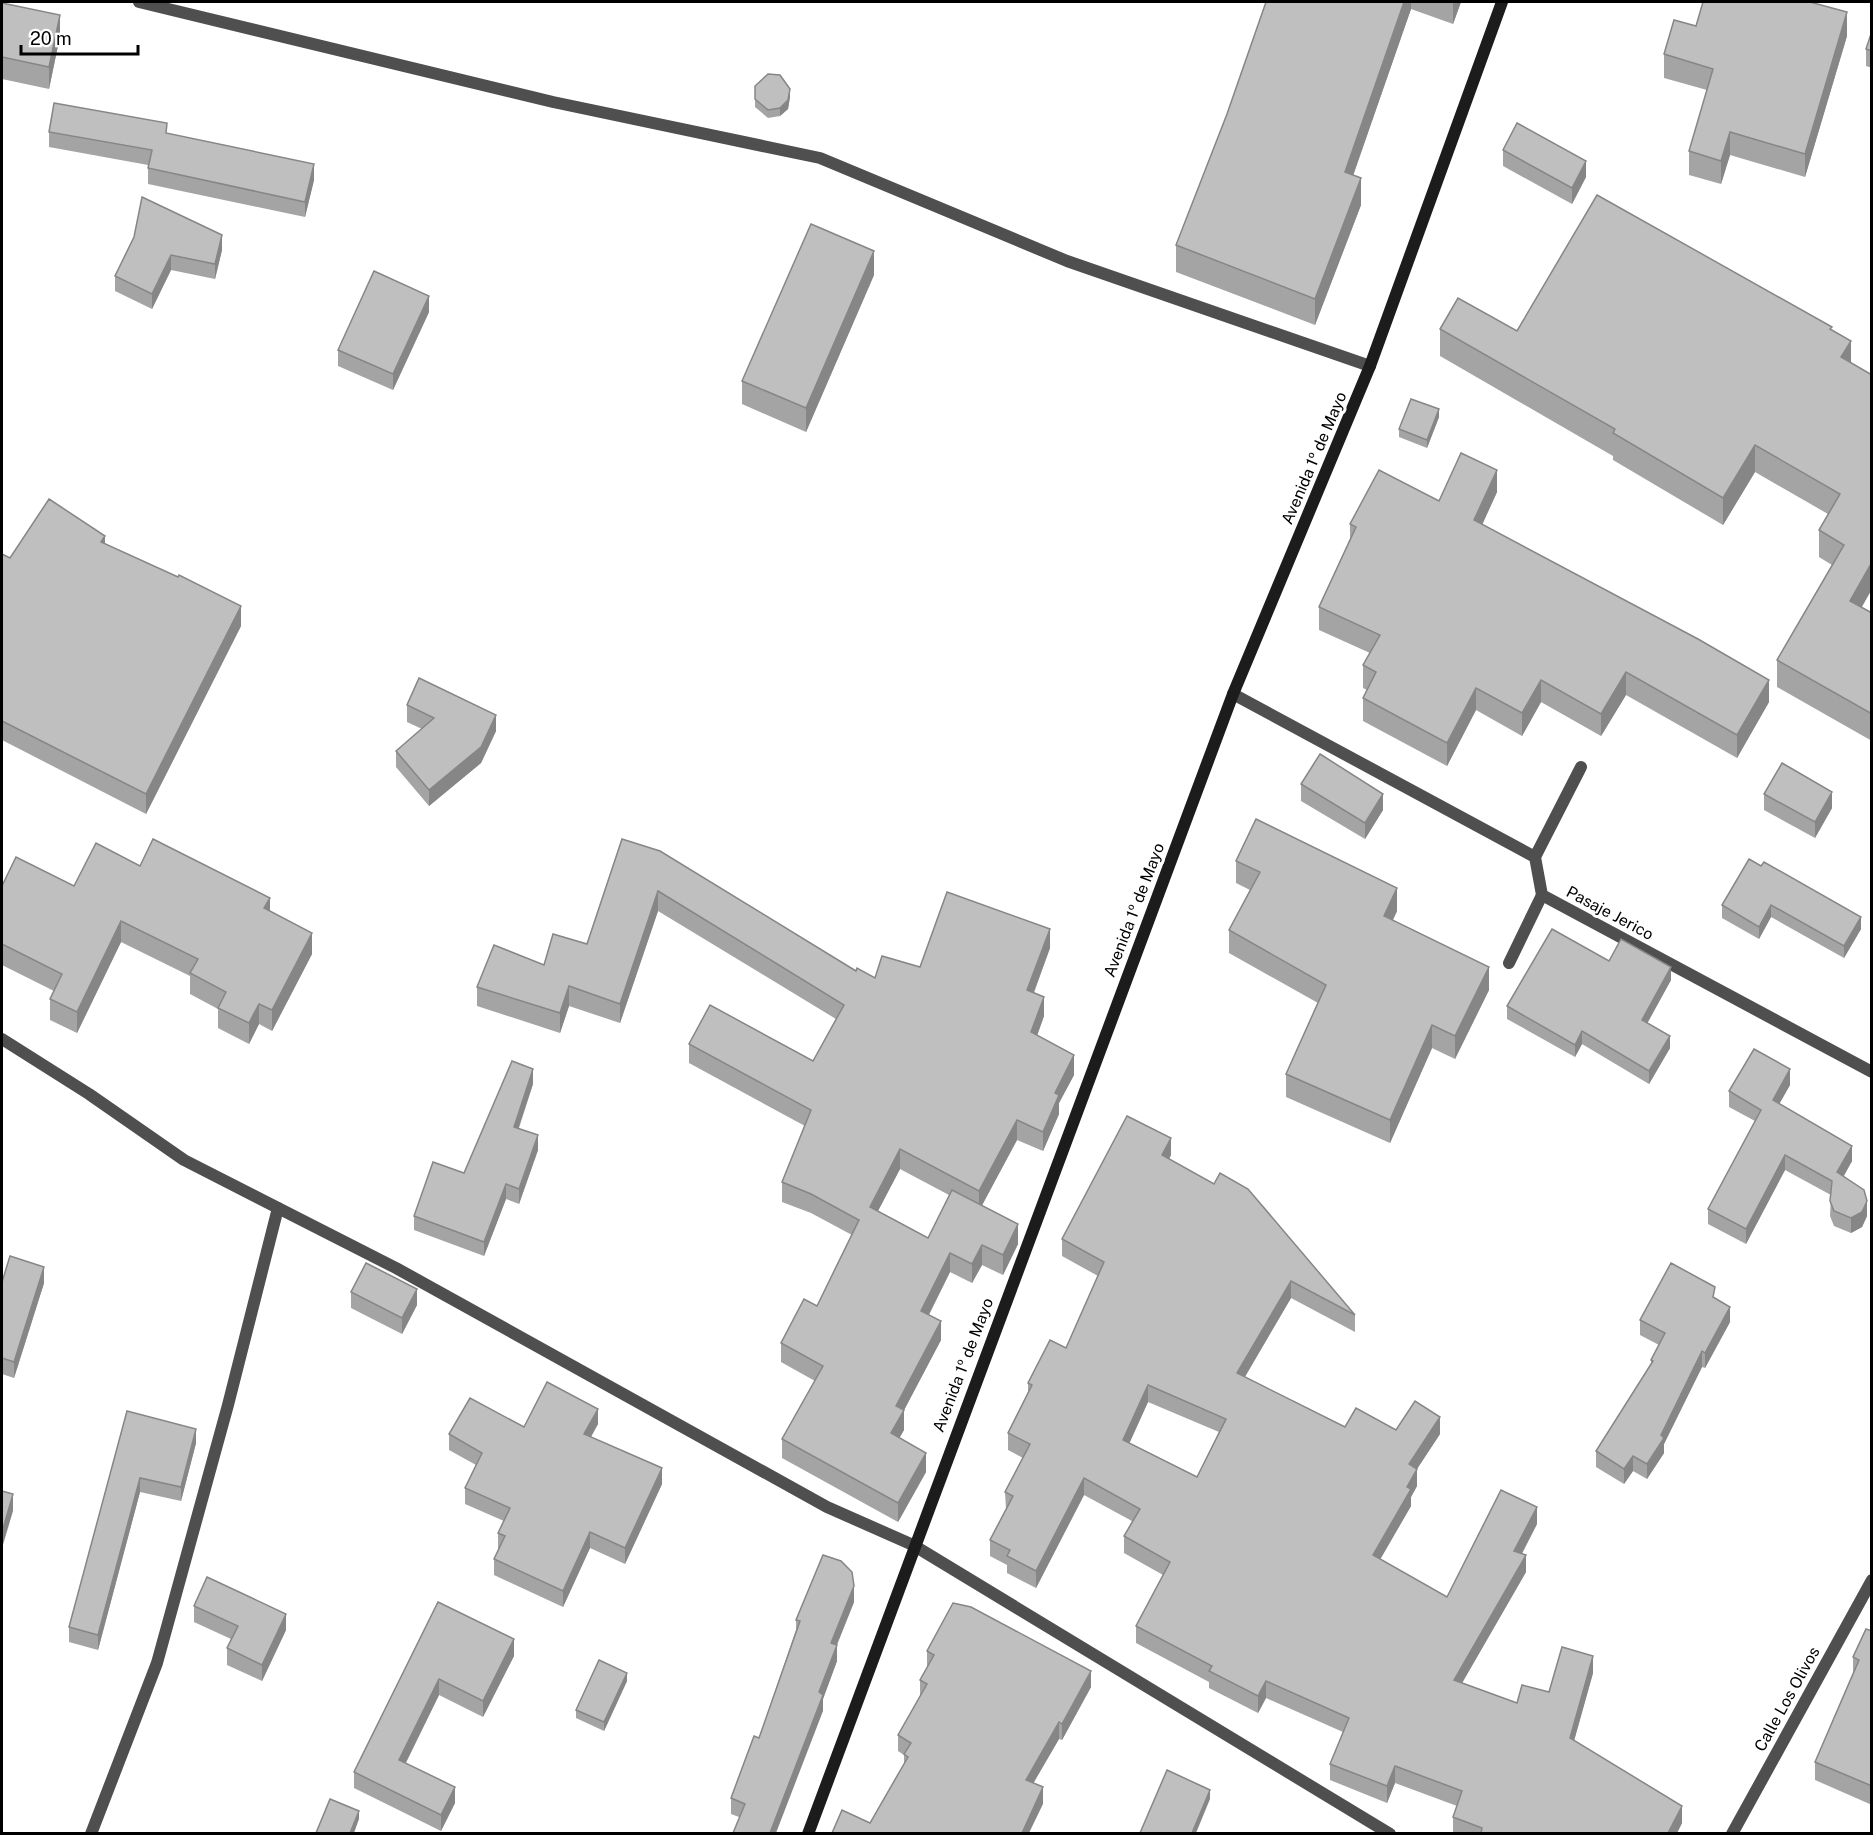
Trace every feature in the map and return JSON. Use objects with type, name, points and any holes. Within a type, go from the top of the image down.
[{"type":"main road","name":"Avenida 1º de Mayo","points":[[808,1833],[913,1545],[1233,694],[1370,366],[1502,2]]},
{"type":"street","points":[[139,2],[553,102],[820,158],[1067,261],[1370,366]]},
{"type":"street","points":[[1233,694],[1535,857],[1581,767]]},
{"type":"street","name":"Pasaje Jerico","points":[[1535,857],[1542,895],[1872,1072]]},
{"type":"street","points":[[1509,963],[1542,895]]},
{"type":"street","points":[[2,1040],[89,1094],[184,1160],[396,1268],[827,1507],[913,1545],[1390,1833]]},
{"type":"street","points":[[91,1833],[157,1663],[228,1405],[278,1208]]},
{"type":"street","name":"Calle Los Olivos","points":[[1732,1833],[1872,1580]]},
{"type":"building","points":[[1266,2],[1404,2],[1345,172],[1361,178],[1315,299],[1176,245],[1227,114]]},
{"type":"building","points":[[1703,2],[1810,2],[1847,12],[1805,154],[1730,132],[1721,161],[1689,151],[1713,69],[1664,54],[1674,20],[1696,26]]},
{"type":"building","points":[[2,3],[60,15],[49,67],[2,57]]},
{"type":"building","points":[[1872,31],[1872,51],[1866,49]]},
{"type":"building","points":[[768,74],[780,75],[790,89],[788,100],[780,108],[768,110],[755,99],[755,86]]},
{"type":"building","points":[[54,103],[167,123],[166,133],[314,164],[305,202],[148,168],[152,150],[49,132]]},
{"type":"building","points":[[1517,123],[1586,161],[1572,188],[1503,150]]},
{"type":"building","points":[[1597,195],[1832,327],[1830,329],[1851,341],[1841,357],[1872,375],[1872,562],[1850,601],[1872,613],[1872,714],[1777,660],[1844,545],[1819,530],[1840,494],[1755,445],[1723,498],[1613,433],[1615,429],[1440,329],[1458,298],[1517,331]]},
{"type":"building","points":[[142,197],[222,235],[215,264],[171,255],[152,294],[115,276],[134,237]]},
{"type":"building","points":[[811,224],[874,251],[806,408],[742,381]]},
{"type":"building","points":[[374,271],[429,296],[393,374],[338,350]]},
{"type":"building","points":[[1411,399],[1439,409],[1427,440],[1399,429]]},
{"type":"building","points":[[1461,453],[1497,470],[1474,520],[1698,639],[1769,680],[1737,735],[1626,672],[1601,714],[1541,680],[1522,713],[1476,688],[1447,743],[1363,698],[1376,672],[1363,665],[1380,635],[1319,607],[1356,527],[1350,524],[1379,470],[1439,501]]},
{"type":"building","points":[[49,499],[105,536],[101,542],[178,577],[179,575],[241,606],[146,794],[2,721],[2,554],[10,558]]},
{"type":"building","points":[[419,678],[496,715],[481,747],[429,790],[396,751],[434,718],[407,705]]},
{"type":"building","points":[[1320,754],[1383,794],[1365,823],[1301,784]]},
{"type":"building","points":[[1782,763],[1832,792],[1815,822],[1764,794]]},
{"type":"building","points":[[1256,819],[1397,888],[1384,916],[1489,967],[1455,1036],[1432,1025],[1390,1120],[1286,1074],[1326,985],[1229,930],[1260,872],[1236,861]]},
{"type":"building","points":[[153,839],[270,898],[264,908],[312,933],[272,1010],[259,1004],[249,1023],[218,1008],[226,992],[190,973],[198,959],[121,921],[77,1012],[50,999],[62,974],[2,944],[2,886],[16,857],[74,886],[96,843],[140,866]]},
{"type":"building","points":[[622,839],[660,851],[856,971],[857,968],[875,978],[882,956],[920,967],[947,892],[1050,929],[1027,990],[1044,997],[1031,1032],[1074,1055],[1055,1093],[1059,1095],[1043,1132],[1017,1120],[979,1191],[900,1149],[870,1207],[928,1238],[952,1190],[1018,1224],[1003,1255],[982,1245],[972,1264],[950,1253],[921,1311],[941,1321],[896,1406],[904,1410],[891,1433],[926,1453],[898,1503],[782,1439],[823,1366],[781,1343],[804,1299],[817,1306],[859,1220],[811,1194],[782,1182],[811,1110],[689,1044],[710,1005],[813,1061],[844,1005],[658,891],[620,1004],[569,986],[560,1013],[477,987],[494,945],[544,965],[553,934],[587,944]]},
{"type":"building","points":[[1749,859],[1761,866],[1764,862],[1861,917],[1844,946],[1771,905],[1759,927],[1722,905]]},
{"type":"building","points":[[1552,929],[1609,961],[1621,939],[1671,967],[1642,1020],[1670,1036],[1649,1071],[1582,1031],[1575,1045],[1507,1006]]},
{"type":"building","points":[[1754,1049],[1790,1069],[1773,1100],[1852,1146],[1837,1172],[1864,1190],[1867,1201],[1862,1212],[1851,1218],[1834,1211],[1830,1201],[1832,1181],[1785,1155],[1746,1229],[1708,1209],[1761,1110],[1729,1091]]},
{"type":"building","points":[[512,1061],[533,1069],[514,1127],[538,1135],[519,1189],[506,1184],[484,1242],[414,1216],[433,1162],[464,1173]]},
{"type":"building","points":[[1127,1116],[1171,1138],[1162,1155],[1214,1184],[1220,1173],[1248,1189],[1355,1315],[1291,1281],[1237,1373],[1345,1427],[1356,1408],[1396,1430],[1415,1401],[1440,1417],[1409,1464],[1417,1469],[1407,1487],[1411,1489],[1373,1555],[1447,1597],[1501,1490],[1537,1507],[1514,1551],[1526,1555],[1454,1680],[1517,1703],[1522,1685],[1549,1692],[1562,1647],[1593,1656],[1570,1738],[1682,1806],[1668,1833],[1481,1833],[1482,1828],[1453,1817],[1462,1791],[1395,1766],[1387,1786],[1330,1764],[1349,1718],[1266,1681],[1258,1696],[1209,1671],[1212,1666],[1136,1626],[1170,1562],[1124,1536],[1140,1509],[1084,1478],[1036,1571],[1007,1556],[1010,1550],[990,1540],[1013,1496],[1005,1492],[1030,1444],[1008,1433],[1032,1385],[1028,1383],[1050,1340],[1066,1348],[1104,1262],[1062,1239]],"holes":[[[1148,1385],[1226,1419],[1197,1477],[1123,1440]]]},
{"type":"building","points":[[10,1256],[44,1267],[14,1362],[2,1358],[2,1282]]},
{"type":"building","points":[[366,1263],[417,1289],[402,1318],[351,1292]]},
{"type":"building","points":[[1671,1263],[1715,1287],[1713,1297],[1730,1307],[1705,1353],[1702,1351],[1661,1435],[1664,1438],[1647,1464],[1633,1456],[1624,1469],[1596,1451],[1653,1361],[1651,1360],[1665,1333],[1640,1320]]},
{"type":"building","points":[[547,1382],[598,1409],[584,1434],[662,1468],[625,1548],[590,1532],[563,1591],[494,1559],[505,1536],[498,1533],[510,1508],[465,1488],[482,1453],[449,1434],[470,1398],[524,1427]]},
{"type":"building","points":[[127,1411],[196,1429],[181,1487],[140,1478],[98,1635],[69,1627]]},
{"type":"building","points":[[2,1491],[13,1494],[2,1532]]},
{"type":"building","points":[[823,1555],[841,1561],[852,1572],[854,1586],[831,1643],[837,1645],[819,1692],[823,1695],[770,1833],[733,1833],[745,1804],[731,1798],[754,1736],[759,1738],[800,1621],[796,1620]]},
{"type":"building","points":[[207,1577],[286,1614],[262,1665],[227,1648],[238,1626],[194,1606]]},
{"type":"building","points":[[438,1602],[514,1639],[483,1701],[439,1679],[399,1760],[455,1787],[441,1815],[354,1772]]},
{"type":"building","points":[[953,1603],[971,1607],[1091,1671],[1062,1724],[1059,1722],[1026,1780],[1043,1787],[1022,1833],[832,1833],[842,1810],[870,1823],[908,1757],[904,1754],[911,1743],[898,1735],[927,1684],[920,1680],[934,1655],[927,1651]]},
{"type":"building","points":[[1866,1629],[1872,1631],[1872,1786],[1815,1762],[1859,1660],[1853,1657]]},
{"type":"building","points":[[599,1660],[627,1673],[604,1722],[576,1710]]},
{"type":"building","points":[[1167,1770],[1210,1790],[1192,1833],[1140,1833]]},
{"type":"building","points":[[330,1799],[359,1811],[350,1833],[316,1833]]}]
